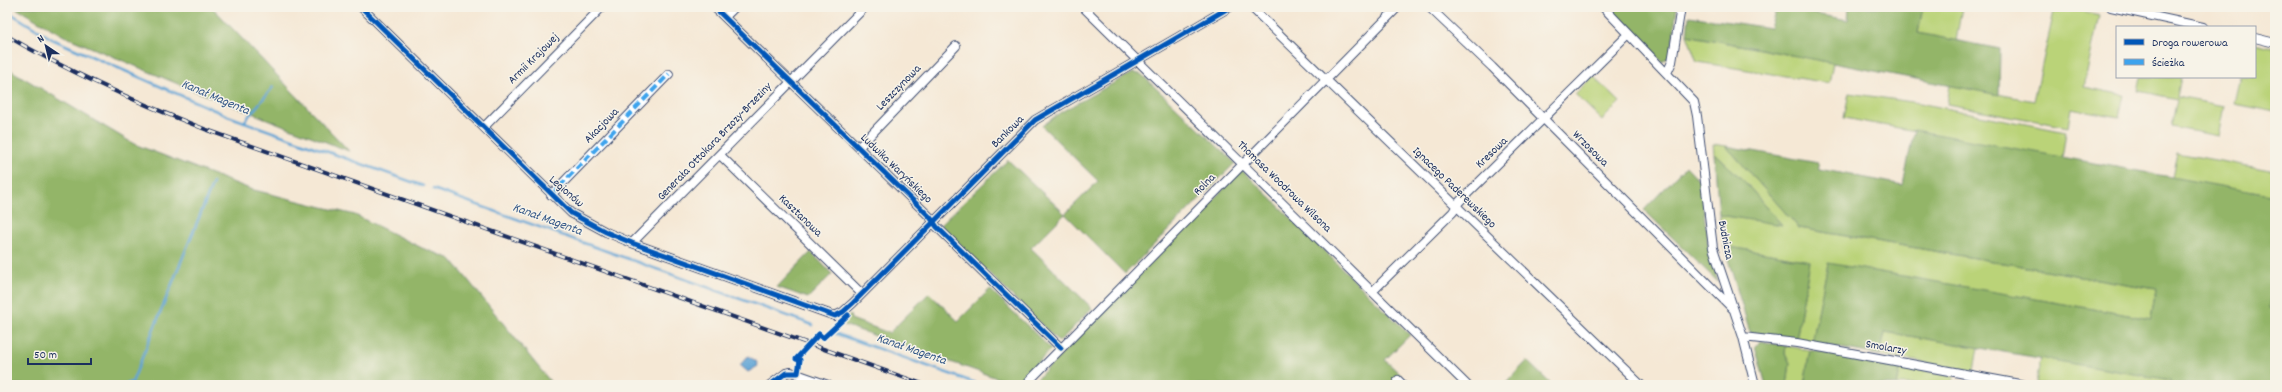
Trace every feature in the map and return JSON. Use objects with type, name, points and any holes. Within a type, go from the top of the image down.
[{"type":"street","name":"Legionów","points":[[361,7],[484,127],[551,195],[571,212],[606,232],[632,243],[835,316]]},
{"type":"street","name":"Armii Krajowej","points":[[484,127],[602,7]]},
{"type":"street","name":"Ludwika Waryńskiego","points":[[714,7],[934,220],[937,227],[1061,348]]},
{"type":"street","points":[[725,17],[735,7]]},
{"type":"street","name":"Generała Ottokara Brzozy-Brzeziny","points":[[632,243],[865,7]]},
{"type":"street","name":"Thomasa Woodrowa Wilsona","points":[[1084,7],[1243,162],[1467,385]]},
{"type":"street","name":"Bankowa","points":[[835,316],[843,312],[862,294],[1035,120],[1230,7]]},
{"type":"street","name":"Ignacego Paderewskiego","points":[[1251,7],[1641,385]]},
{"type":"street","name":"Rolna","points":[[1029,381],[1243,162],[1327,80],[1398,7]]},
{"type":"street","name":"Wrzosowa","points":[[1429,7],[1733,309]]},
{"type":"street","points":[[1603,7],[1667,73],[1672,62],[1681,7]]},
{"type":"street","points":[[2111,7],[2198,26]]},
{"type":"street","name":"Kresowa","points":[[1373,291],[1629,34]]},
{"type":"street","points":[[2256,38],[2275,43]]},
{"type":"street","name":"Leszczynowa","points":[[859,147],[956,46]]},
{"type":"street","name":"Budnicza","points":[[1667,73],[1694,102],[1713,248],[1743,337],[1754,385]]},
{"type":"street","name":"Akacjowa","points":[[551,195],[669,74]]},
{"type":"street","name":"Kasztanowa","points":[[720,155],[862,294]]},
{"type":"street","name":"Smolarzy","points":[[1743,337],[1797,343],[2025,385]]},
{"type":"street","points":[[770,385],[779,377],[791,372],[828,385]]},
{"type":"green space","points":[[14,7],[212,7],[349,151],[190,89],[64,36]]},
{"type":"green space","points":[[1609,7],[1677,7],[1671,56],[1662,62]]},
{"type":"green space","points":[[1777,7],[1848,20],[1849,7],[1923,7],[1918,33],[2000,49],[1999,95],[1687,35],[1689,16],[1770,28]]},
{"type":"green space","points":[[1923,7],[1962,7],[1956,41],[1918,33]]},
{"type":"green space","points":[[2055,7],[2066,7],[2099,15],[2084,87],[2124,95],[2119,117],[2071,108],[2068,127],[1947,104],[1950,85],[2034,101]]},
{"type":"green space","points":[[1687,35],[1833,63],[1829,83],[1697,62]]},
{"type":"green space","points":[[2256,43],[2272,47],[2275,58],[2275,112],[2234,104],[2240,78],[2256,78]]},
{"type":"green space","points":[[7,68],[134,144],[250,189],[355,215],[422,248],[451,259],[553,385],[7,385]]},
{"type":"green space","points":[[1132,73],[1141,74],[1235,163],[1125,274],[1065,214],[1098,181],[1042,126],[1061,112]]},
{"type":"green space","points":[[1593,76],[1620,102],[1602,120],[1575,94]]},
{"type":"green space","points":[[2141,78],[2181,78],[2177,97],[2224,106],[2218,136],[2171,127],[2177,99],[2138,91]]},
{"type":"green space","points":[[1849,93],[1919,103],[2066,132],[2062,158],[1844,118]]},
{"type":"green space","points":[[1914,130],[2275,196],[2275,266],[2269,308],[2275,310],[2275,385],[2170,385],[2170,380],[1885,332],[1880,355],[1812,343],[1828,263],[2151,319],[2156,289],[1799,228],[1726,146],[1818,163],[1819,169],[1903,185]]},
{"type":"green space","points":[[1713,144],[1726,146],[1799,228],[2156,289],[2151,319],[1828,264],[1812,343],[1796,340],[1810,261],[1724,246],[1719,215],[1781,224],[1744,181],[1714,153]]},
{"type":"green space","points":[[1714,153],[1744,181],[1782,225],[1719,215]]},
{"type":"green space","points":[[2177,153],[2275,171],[2275,196],[2172,178]]},
{"type":"green space","points":[[1008,160],[1065,214],[1031,248],[1092,308],[1059,342],[940,225]]},
{"type":"green space","points":[[1686,166],[1700,181],[1708,244],[1718,282],[1644,210]]},
{"type":"green space","points":[[1242,170],[1410,335],[1385,360],[1401,375],[1393,383],[1394,385],[1031,385]]},
{"type":"green space","points":[[1724,246],[1810,261],[1796,340],[1750,332]]},
{"type":"green space","points":[[811,252],[832,274],[808,298],[777,287]]},
{"type":"green space","points":[[2275,266],[2275,310],[2269,309]]},
{"type":"green space","points":[[990,289],[1051,349],[1017,385],[841,324],[850,315],[851,319],[889,333],[929,293],[958,321]]},
{"type":"green space","points":[[1885,332],[1978,347],[1974,371],[1880,355]]},
{"type":"green space","points":[[1761,341],[1786,346],[1785,353],[1790,363],[1787,385],[1766,385],[1755,347]]},
{"type":"green space","points":[[1786,346],[1810,350],[1804,385],[1787,385],[1790,363],[1785,353]]},
{"type":"green space","points":[[1810,350],[1901,366],[1897,385],[1804,385]]},
{"type":"green space","points":[[2041,357],[2170,380],[2170,385],[2047,385],[2036,383]]},
{"type":"green space","points":[[1527,361],[1552,385],[1504,385]]},
{"type":"green space","points":[[1901,366],[1954,377],[1952,385],[1897,385]]},
{"type":"water","points":[[748,356],[756,361],[758,366],[748,372],[740,365]]},
{"type":"waterway","name":"Kanał Magenta","points":[[7,11],[52,39],[228,116],[423,186]]},
{"type":"waterway","points":[[244,122],[273,87]]},
{"type":"waterway","points":[[131,385],[213,183]]},
{"type":"waterway","name":"Kanał Magenta","points":[[433,189],[813,325]]},
{"type":"waterway","name":"Kanał Magenta","points":[[834,333],[981,385]]},
{"type":"waterway","points":[[125,385],[132,382]]},
{"type":"railway","points":[[7,36],[31,50],[105,87],[207,130],[925,385]]},
{"type":"marked path","points":[[551,195],[669,74]]},
{"type":"cycle path","points":[[361,7],[571,213],[606,232],[632,243],[835,316],[843,312],[853,303],[1035,120],[1230,7]]},
{"type":"cycle path","points":[[714,7],[930,217],[937,227],[1061,348]]},
{"type":"cycle path","points":[[770,385],[786,373],[798,373],[800,360],[796,359],[819,334],[823,338],[848,315]]}]
